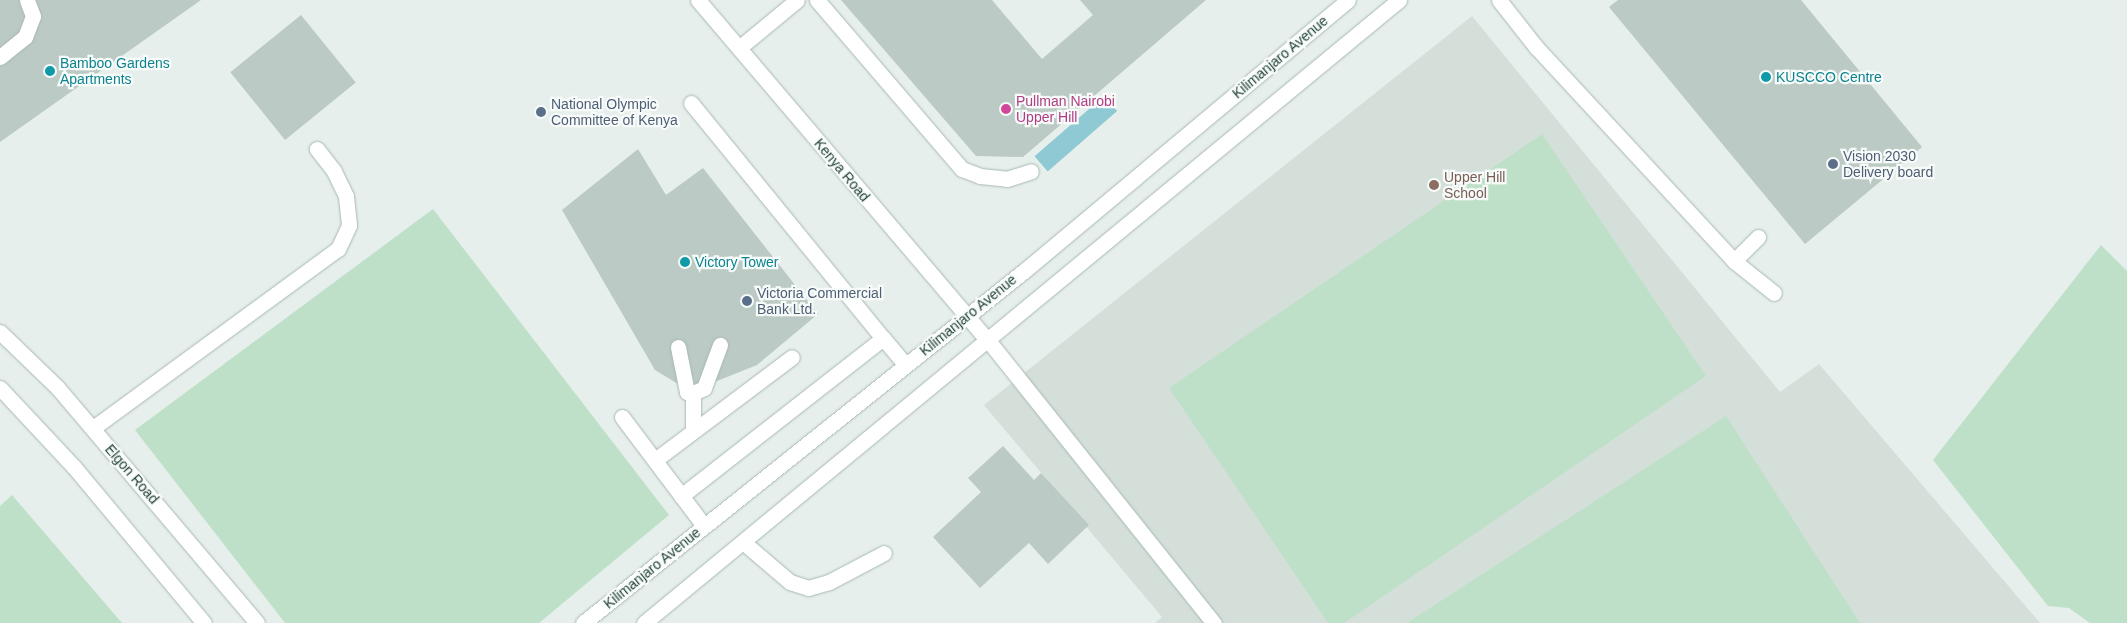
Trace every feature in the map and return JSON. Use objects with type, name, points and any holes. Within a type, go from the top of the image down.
[{"type":"street","points":[[0,57],[25,37],[33,16],[26,0]]},
{"type":"street","name":"Kenya Road","points":[[698,0],[987,339],[1214,623]]},
{"type":"street","points":[[739,48],[797,0]]},
{"type":"street","points":[[817,0],[962,169],[980,176],[1006,178],[1031,171]]},
{"type":"street","name":"Kilimanjaro Avenue","points":[[583,623],[967,316],[1348,0]]},
{"type":"street","points":[[644,623],[1399,0]]},
{"type":"street","points":[[1499,0],[1536,47],[1734,261],[1774,293]]},
{"type":"street","points":[[691,103],[906,365]]},
{"type":"street","points":[[92,428],[338,249],[349,225],[346,196],[334,171],[317,149]]},
{"type":"street","points":[[1734,261],[1758,237]]},
{"type":"street","name":"Elgon Road","points":[[0,332],[56,387],[257,623]]},
{"type":"street","points":[[681,496],[883,338]]},
{"type":"street","points":[[678,347],[687,392],[693,393],[704,388],[720,345]]},
{"type":"street","points":[[655,460],[792,357]]},
{"type":"street","points":[[0,388],[74,467],[204,623]]},
{"type":"street","points":[[693,393],[693,431]]},
{"type":"street","points":[[622,416],[704,526]]},
{"type":"street","points":[[742,542],[790,582],[808,588],[829,582],[884,553]]},
{"type":"shaded area","name":"Upper Hill School","points":[[1472,16],[1780,392],[1819,364],[2040,623],[1155,623],[1162,617],[984,405]]},
{"type":"green space","points":[[1542,134],[1706,376],[1344,623],[1328,623],[1169,388]]},
{"type":"green space","points":[[433,209],[669,515],[539,623],[285,623],[135,430]]},
{"type":"green space","points":[[2101,245],[2127,271],[2127,623],[2090,623],[2069,608],[2048,606],[1933,460]]},
{"type":"green space","points":[[1726,416],[1860,623],[1407,623]]},
{"type":"green space","points":[[12,495],[122,623],[0,623],[0,506]]},
{"type":"water","points":[[1104,96],[1117,111],[1048,171],[1035,156]]},
{"type":"building","name":"Bamboo Gardens Apartments","points":[[0,0],[201,0],[0,142]]},
{"type":"building","name":"Pullman Nairobi Upper Hill","points":[[841,0],[992,0],[1042,59],[1093,15],[1080,0],[1206,0],[1023,157],[976,156]]},
{"type":"building","name":"KUSCCO Centre","points":[[1618,0],[1801,0],[1922,147],[1805,244],[1609,7]]},
{"type":"building","points":[[301,15],[356,83],[285,140],[230,72]]},
{"type":"building","name":"Victory Tower","points":[[638,149],[666,195],[703,168],[818,314],[757,365],[717,381],[683,387],[655,370],[562,210]]},
{"type":"building","points":[[1003,446],[1034,480],[1041,473],[1089,525],[1048,564],[1029,543],[980,588],[933,537],[981,492],[968,478]]},
{"type":"place","name":"Bamboo Gardens Apartments","points":[[50,71]]},
{"type":"place","name":"KUSCCO Centre","points":[[1766,77]]},
{"type":"place","name":"Pullman Nairobi Upper Hill","points":[[1006,109]]},
{"type":"place","name":"National Olympic Committee of Kenya","points":[[541,112]]},
{"type":"place","name":"Vision 2030 Delivery board","points":[[1833,164]]},
{"type":"place","name":"Upper Hill School","points":[[1434,185]]},
{"type":"place","name":"Victory Tower","points":[[685,262]]},
{"type":"place","name":"Victoria Commercial Bank Ltd.","points":[[747,301]]}]
